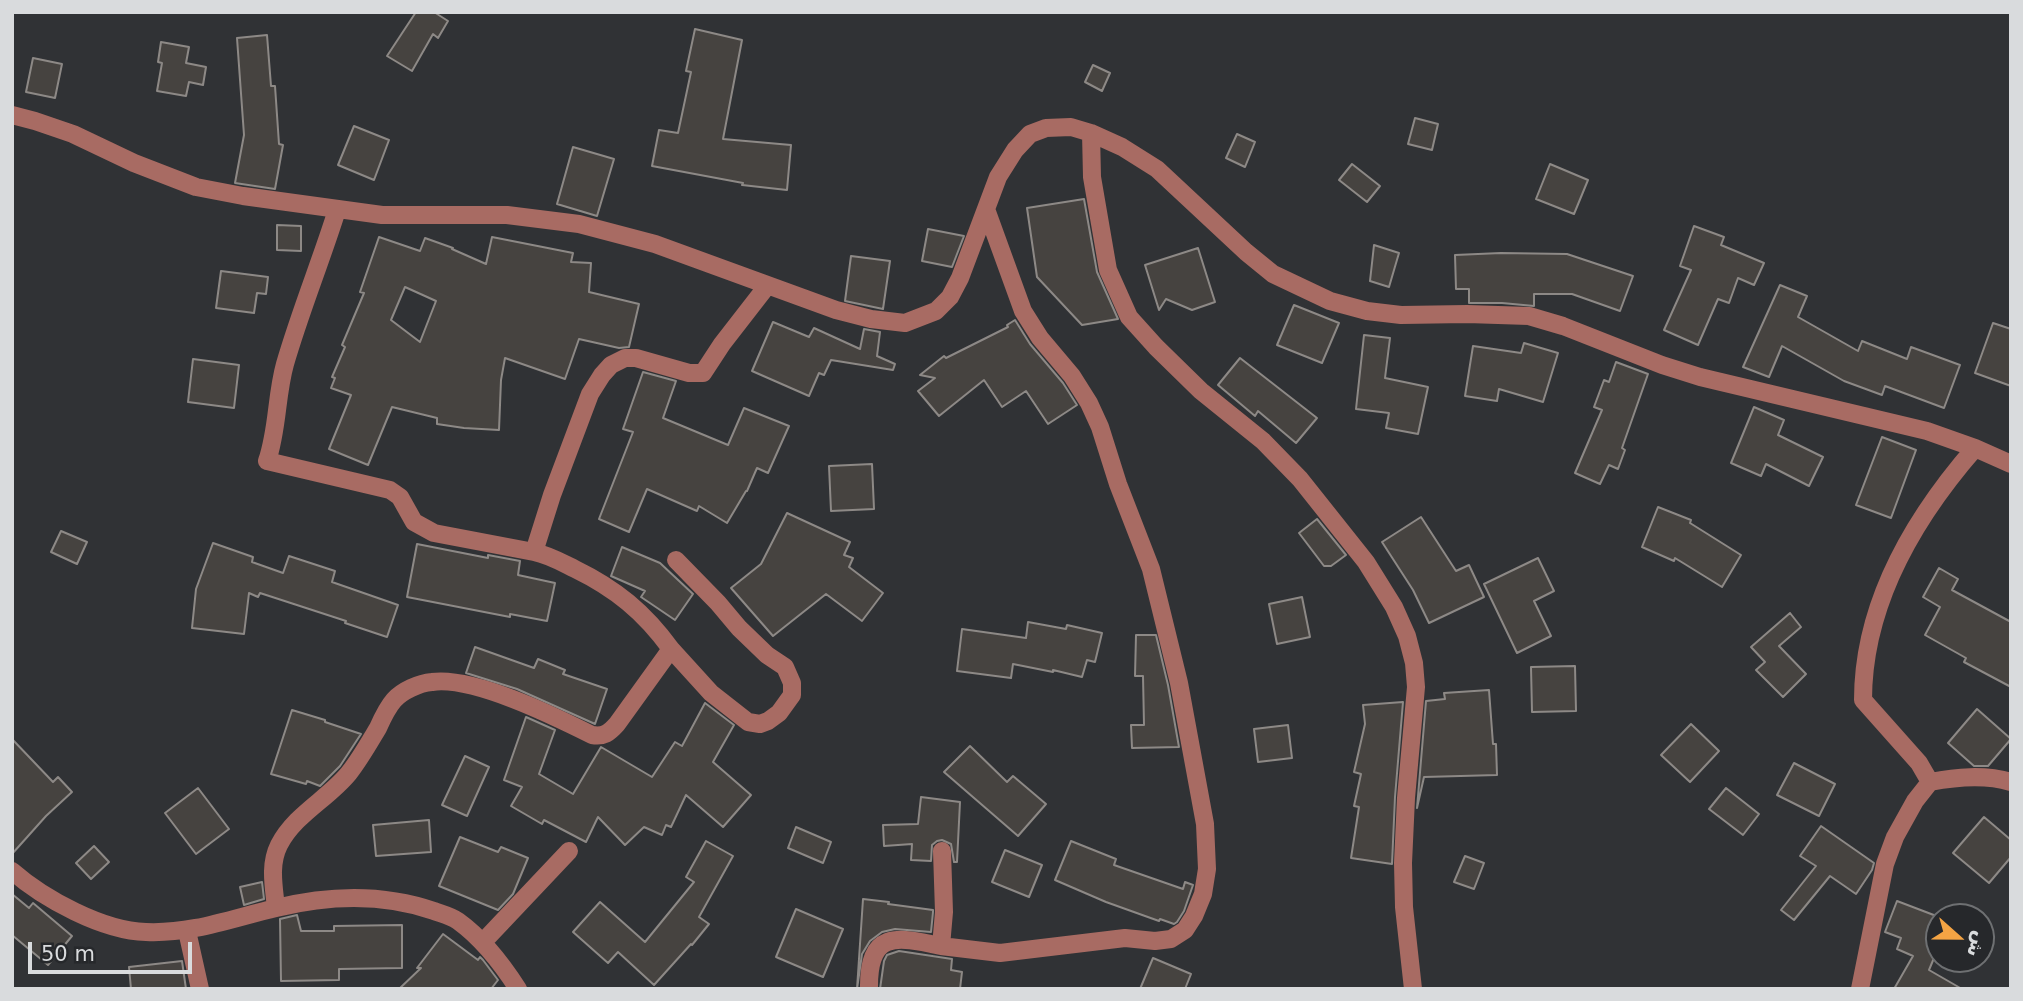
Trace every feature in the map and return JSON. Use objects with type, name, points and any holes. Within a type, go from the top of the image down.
[{"type":"street","points":[[12,116],[73,134],[134,163],[196,187],[382,215],[507,215],[579,224],[655,244],[836,310],[871,320],[905,323],[936,311],[950,297],[960,278],[998,177],[1015,150],[1030,134],[1046,128],[1071,127],[1122,147],[1157,169],[1273,274],[1330,301],[1367,311],[1401,315],[1529,316],[1700,377],[1927,431],[2011,464]]},
{"type":"street","points":[[1091,133],[1092,177],[1108,270],[1129,317],[1201,391],[1263,441],[1300,479],[1366,562],[1394,607],[1407,636],[1414,663],[1416,687],[1403,863],[1404,907],[1413,989]]},
{"type":"street","points":[[869,989],[869,968],[879,946],[889,941],[903,939],[1000,953],[1116,939],[1171,939],[1185,930],[1194,916],[1207,869],[1205,824],[1179,683],[1151,569],[1089,402],[1023,311],[986,209]]},
{"type":"street","points":[[337,210],[285,366],[267,461],[390,490],[400,497],[414,522],[434,533],[544,554],[596,579],[655,626],[671,649],[711,693],[748,722],[760,724],[768,721],[779,713],[792,695],[792,683],[785,667],[767,655],[739,628],[676,560]]},
{"type":"street","points":[[534,552],[590,394],[602,375],[618,360],[636,358],[689,373],[704,373],[722,344],[767,286]]},
{"type":"street","points":[[1930,782],[1919,764],[1863,700],[1863,672],[1870,636],[1887,583],[1928,507],[1975,448]]},
{"type":"street","points":[[276,908],[273,878],[274,858],[279,845],[289,830],[348,774],[366,749],[394,699],[412,688],[431,682],[450,682],[474,687],[542,711],[599,736],[607,734],[617,724],[671,649]]},
{"type":"street","points":[[1860,989],[1885,864],[1895,837],[1915,802],[1930,782],[1953,778],[1980,778],[2011,782]]},
{"type":"street","points":[[483,942],[569,851]]},
{"type":"street","points":[[941,946],[944,912],[942,851]]},
{"type":"street","points":[[12,871],[58,902],[94,920],[119,929],[145,932],[187,931],[276,908],[338,897],[411,903],[456,919],[483,942],[518,989]]},
{"type":"street","points":[[187,931],[200,989]]},
{"type":"building","points":[[416,12],[434,12],[448,21],[438,38],[433,34],[412,71],[387,56]]},
{"type":"building","points":[[695,29],[742,40],[723,139],[791,145],[787,190],[742,185],[743,183],[652,166],[659,130],[678,133],[691,72],[686,71]]},
{"type":"building","points":[[267,35],[271,86],[275,86],[279,144],[283,145],[275,189],[235,183],[244,135],[237,38]]},
{"type":"building","points":[[161,42],[189,47],[186,63],[206,67],[203,85],[189,82],[186,96],[157,91],[162,63],[158,62]]},
{"type":"building","points":[[33,58],[62,64],[55,98],[26,92]]},
{"type":"building","points":[[1093,65],[1110,73],[1102,91],[1085,82]]},
{"type":"building","points":[[1415,118],[1438,124],[1432,150],[1408,144]]},
{"type":"building","points":[[354,126],[389,140],[374,180],[338,165]]},
{"type":"building","points":[[1237,134],[1255,142],[1245,167],[1226,158]]},
{"type":"building","points":[[573,147],[614,159],[597,216],[557,204]]},
{"type":"building","points":[[1352,164],[1380,186],[1367,202],[1339,180]]},
{"type":"building","points":[[1550,164],[1588,180],[1574,214],[1536,199]]},
{"type":"building","points":[[1084,199],[1097,272],[1118,319],[1082,325],[1037,277],[1027,208]]},
{"type":"building","points":[[277,225],[301,226],[301,251],[277,250]]},
{"type":"building","points":[[1694,226],[1724,237],[1721,245],[1764,263],[1754,285],[1738,278],[1729,303],[1718,299],[1698,345],[1664,330],[1691,270],[1680,266]]},
{"type":"building","points":[[928,229],[964,236],[952,267],[922,261]]},
{"type":"building","points":[[379,237],[420,251],[425,238],[486,264],[492,237],[573,253],[571,262],[591,263],[589,292],[639,304],[629,347],[619,348],[579,339],[565,379],[505,358],[501,380],[499,430],[437,424],[437,418],[392,407],[368,465],[329,449],[351,395],[331,388],[335,378],[332,377],[345,347],[342,345],[364,293],[360,292]],"holes":[[[405,287],[436,301],[420,342],[391,320]]]},
{"type":"building","points":[[1374,245],[1399,253],[1389,287],[1370,281]]},
{"type":"building","points":[[1198,248],[1215,302],[1192,310],[1166,299],[1159,310],[1145,265]]},
{"type":"building","points":[[1567,254],[1633,276],[1620,311],[1572,294],[1534,294],[1534,306],[1469,303],[1469,289],[1456,289],[1455,255]]},
{"type":"building","points":[[851,256],[890,261],[883,309],[845,301]]},
{"type":"building","points":[[221,271],[268,277],[266,294],[257,293],[254,313],[216,308]]},
{"type":"building","points":[[1780,285],[1807,296],[1798,317],[1858,351],[1862,341],[1907,359],[1911,347],[1960,365],[1944,408],[1885,386],[1882,395],[1844,381],[1782,346],[1769,377],[1743,367]]},
{"type":"building","points":[[1294,305],[1339,323],[1322,363],[1277,345]]},
{"type":"building","points":[[1015,320],[1077,405],[1048,424],[1026,391],[1002,407],[984,380],[939,416],[918,391],[935,378],[920,375],[944,356],[946,358],[1008,327],[1007,325]]},
{"type":"building","points":[[773,322],[809,337],[814,328],[860,349],[864,329],[880,332],[877,356],[895,364],[893,370],[831,360],[824,375],[819,373],[809,396],[752,371]]},
{"type":"building","points":[[1993,323],[2011,329],[2011,386],[1975,373]]},
{"type":"building","points":[[1364,335],[1390,338],[1385,378],[1428,387],[1418,434],[1386,428],[1389,413],[1356,409]]},
{"type":"building","points":[[1524,343],[1558,353],[1543,402],[1499,389],[1497,401],[1465,396],[1473,346],[1521,353]]},
{"type":"building","points":[[1240,358],[1317,418],[1296,443],[1258,411],[1255,416],[1218,385]]},
{"type":"building","points":[[193,359],[239,365],[234,408],[188,402]]},
{"type":"building","points":[[1616,362],[1648,374],[1622,448],[1625,450],[1618,469],[1609,465],[1600,484],[1575,473],[1602,410],[1594,407],[1604,380],[1609,382]]},
{"type":"building","points":[[643,372],[676,381],[663,418],[728,445],[744,408],[789,426],[768,473],[757,468],[747,491],[727,523],[699,506],[697,511],[647,489],[629,532],[599,519],[633,432],[623,429]]},
{"type":"building","points":[[1754,407],[1784,420],[1778,435],[1823,457],[1809,486],[1766,464],[1761,476],[1731,463]]},
{"type":"building","points":[[1882,437],[1916,450],[1891,518],[1856,505]]},
{"type":"building","points":[[872,464],[874,509],[831,511],[829,466]]},
{"type":"building","points":[[1658,507],[1691,520],[1690,523],[1741,555],[1722,587],[1675,558],[1674,561],[1642,547]]},
{"type":"building","points":[[787,513],[850,542],[844,555],[853,558],[849,567],[883,593],[862,621],[826,594],[773,636],[731,588],[761,564]]},
{"type":"building","points":[[1421,517],[1456,571],[1469,565],[1484,597],[1429,623],[1413,590],[1382,542]]},
{"type":"building","points":[[1317,519],[1346,555],[1331,566],[1324,566],[1299,533]]},
{"type":"building","points":[[61,531],[87,542],[77,564],[51,552]]},
{"type":"building","points":[[213,543],[253,557],[252,562],[283,573],[289,556],[335,571],[332,582],[398,605],[387,637],[260,593],[258,597],[249,593],[244,634],[192,628],[196,589]]},
{"type":"building","points":[[417,544],[488,558],[488,555],[520,561],[518,575],[555,583],[547,621],[510,614],[510,617],[407,597]]},
{"type":"building","points":[[622,547],[660,563],[693,594],[675,620],[641,597],[645,591],[611,576]]},
{"type":"building","points":[[1538,558],[1554,591],[1534,601],[1551,636],[1517,653],[1484,584]]},
{"type":"building","points":[[1939,568],[1958,579],[1952,590],[2011,622],[2011,687],[1964,662],[1966,658],[1925,635],[1940,607],[1923,597]]},
{"type":"building","points":[[1302,597],[1310,637],[1277,644],[1269,604]]},
{"type":"building","points":[[1790,613],[1801,627],[1779,646],[1806,674],[1783,697],[1756,670],[1765,662],[1751,647]]},
{"type":"building","points":[[1028,622],[1066,629],[1067,625],[1102,633],[1095,662],[1087,660],[1082,677],[1013,664],[1011,678],[957,671],[962,629],[1026,638]]},
{"type":"building","points":[[1136,635],[1156,635],[1179,747],[1132,748],[1131,725],[1144,725],[1143,676],[1135,676]]},
{"type":"building","points":[[475,647],[534,668],[538,659],[565,670],[563,674],[607,689],[595,724],[517,689],[466,673]]},
{"type":"building","points":[[1575,666],[1576,711],[1532,712],[1531,667]]},
{"type":"building","points":[[1489,690],[1497,775],[1424,777],[1417,808],[1426,701],[1445,699],[1444,693]]},
{"type":"building","points":[[1403,702],[1392,864],[1351,858],[1359,807],[1354,806],[1361,774],[1354,772],[1365,724],[1363,705]]},
{"type":"building","points":[[705,703],[734,725],[713,762],[751,795],[723,827],[686,795],[671,827],[666,825],[662,835],[644,827],[625,845],[598,817],[586,842],[544,820],[542,824],[511,806],[522,787],[504,780],[526,717],[555,730],[539,774],[573,794],[601,747],[652,777],[675,742],[682,746]]},
{"type":"building","points":[[1977,709],[2011,739],[1988,766],[1974,766],[1948,743]]},
{"type":"building","points":[[292,710],[361,734],[340,766],[320,786],[271,774]]},
{"type":"building","points":[[1691,724],[1719,751],[1690,782],[1661,755]]},
{"type":"building","points":[[1288,725],[1292,758],[1258,762],[1254,729]]},
{"type":"building","points":[[12,739],[53,782],[58,777],[72,792],[12,854]]},
{"type":"building","points":[[970,746],[1007,782],[1013,776],[1046,804],[1018,836],[944,772]]},
{"type":"building","points":[[465,756],[489,767],[467,816],[442,805]]},
{"type":"building","points":[[1794,763],[1835,784],[1819,816],[1777,795]]},
{"type":"building","points":[[198,788],[229,829],[196,854],[165,813]]},
{"type":"building","points":[[1726,788],[1759,814],[1743,835],[1709,809]]},
{"type":"building","points":[[921,797],[960,802],[957,862],[954,862],[951,844],[942,840],[932,845],[931,861],[911,860],[912,844],[884,846],[883,825],[918,824]]},
{"type":"building","points":[[1984,817],[2011,840],[2011,857],[1989,883],[1953,853]]},
{"type":"building","points":[[429,820],[431,852],[376,856],[373,825]]},
{"type":"building","points":[[1821,826],[1874,863],[1872,870],[1856,894],[1830,876],[1794,920],[1781,910],[1816,866],[1800,856]]},
{"type":"building","points":[[796,827],[831,842],[823,863],[788,848]]},
{"type":"building","points":[[460,837],[498,852],[501,847],[528,858],[513,894],[498,910],[439,886]]},
{"type":"building","points":[[706,841],[733,856],[699,917],[709,924],[654,985],[618,952],[608,963],[573,932],[600,902],[645,942],[694,882],[686,877]]},
{"type":"building","points":[[1071,841],[1116,859],[1114,865],[1183,889],[1185,882],[1193,885],[1177,922],[1174,924],[1160,919],[1159,921],[1055,880]]},
{"type":"building","points":[[94,846],[109,862],[91,879],[76,863]]},
{"type":"building","points":[[1005,850],[1042,865],[1029,897],[992,882]]},
{"type":"building","points":[[1465,856],[1484,863],[1474,889],[1454,882]]},
{"type":"building","points":[[262,882],[264,899],[244,905],[240,887]]},
{"type":"building","points":[[12,894],[29,908],[33,903],[72,936],[48,965],[12,935]]},
{"type":"building","points":[[863,899],[933,912],[931,932],[895,929],[882,932],[870,941],[862,954],[857,989]]},
{"type":"building","points":[[1897,901],[1925,912],[1925,973],[1934,973],[1962,989],[1894,989],[1913,956],[1897,949],[1901,938],[1885,932]]},
{"type":"building","points":[[796,909],[843,929],[823,977],[776,957]]},
{"type":"building","points":[[297,915],[301,931],[334,931],[334,926],[402,925],[402,968],[339,969],[339,980],[281,981],[280,919]]},
{"type":"building","points":[[443,934],[478,960],[480,957],[483,960],[498,980],[491,989],[399,989],[421,968],[417,968]]},
{"type":"building","points":[[899,951],[952,959],[951,970],[962,972],[960,989],[880,989],[887,955]]},
{"type":"building","points":[[1153,958],[1191,974],[1185,989],[1140,989]]},
{"type":"building","points":[[182,961],[186,989],[131,989],[129,967]]}]
